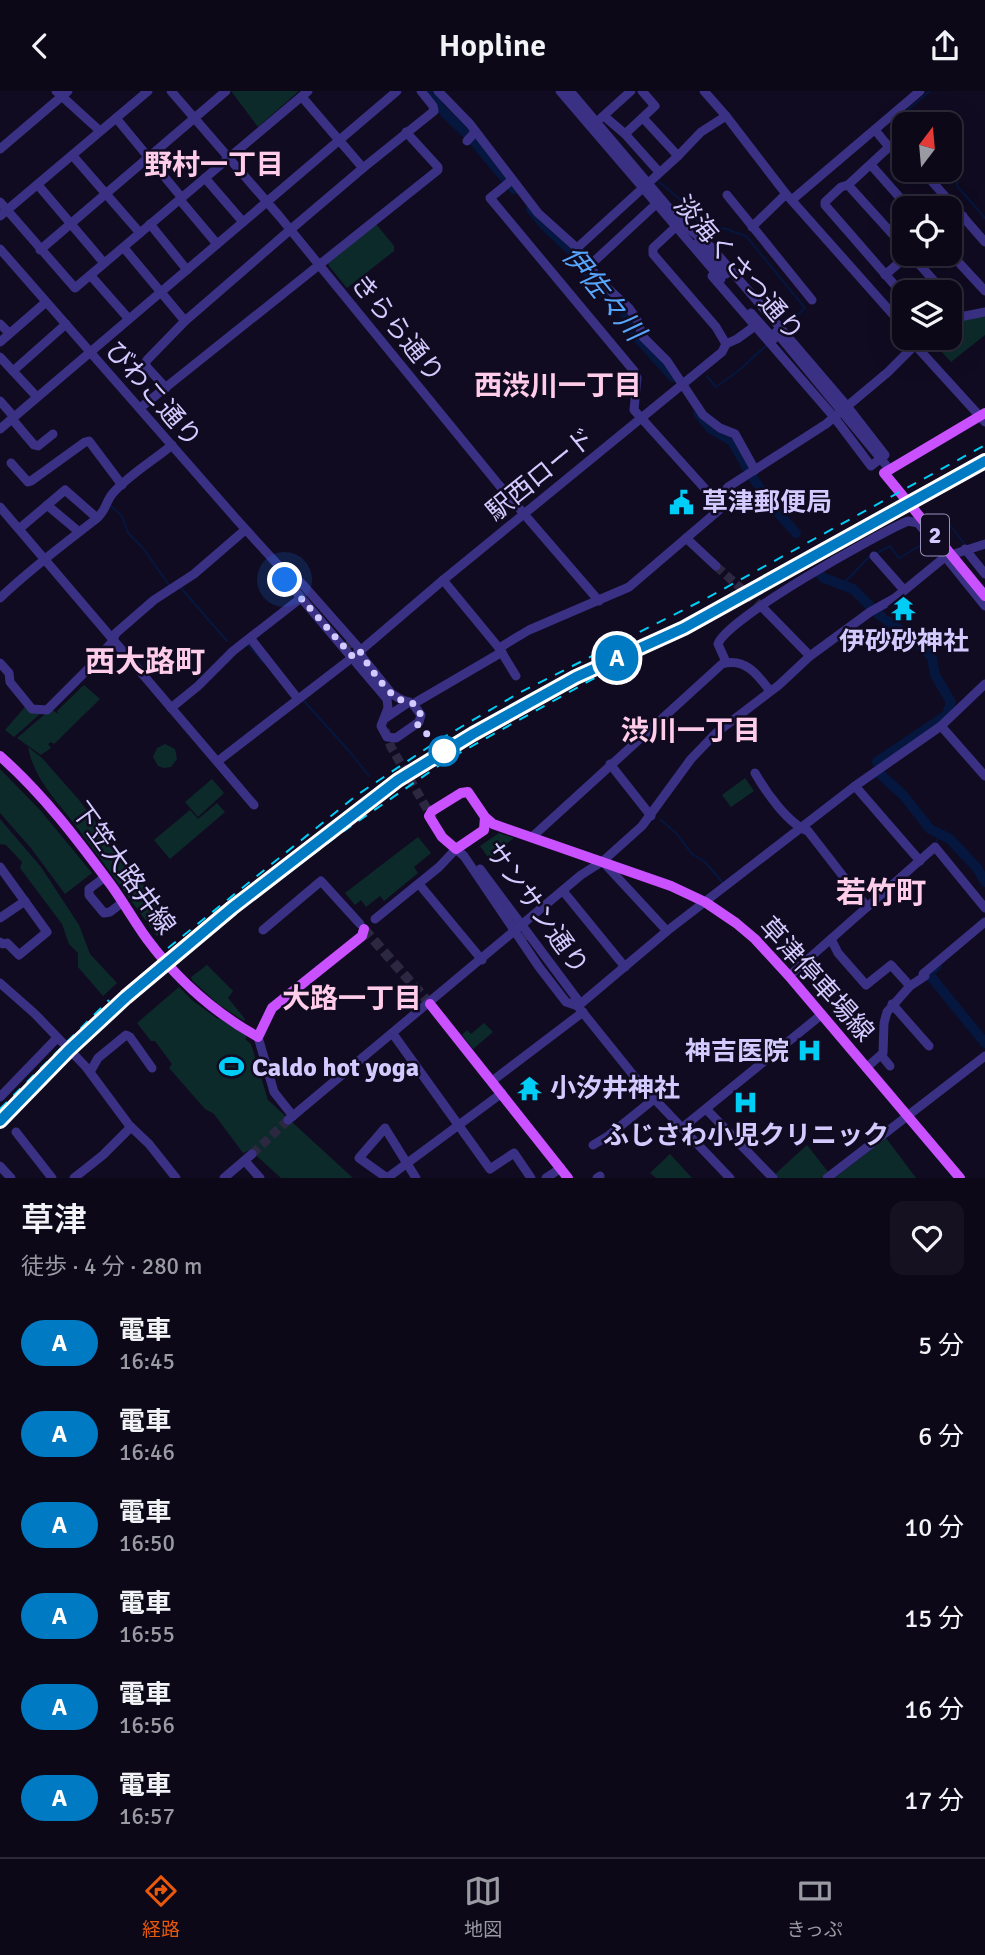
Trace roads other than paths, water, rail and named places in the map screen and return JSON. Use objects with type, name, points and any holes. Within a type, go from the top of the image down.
[{"type":"main road","points":[[887,471],[984,416]]},
{"type":"main road","name":"2","points":[[887,471],[985,586]]},
{"type":"main road","name":"2","points":[[887,471],[985,596]]},
{"type":"main road","name":"下笠大路井線","points":[[0,756],[44,799],[105,877],[148,940],[193,990],[214,1008],[258,1037]]},
{"type":"main road","name":"草津停車場線","points":[[456,849],[442,837],[429,818],[432,811],[465,792],[471,794],[485,817],[493,824],[671,886],[705,902],[755,939],[960,1178]]},
{"type":"main road","points":[[456,849],[485,829],[485,817]]},
{"type":"main road","points":[[258,1037],[272,1008],[362,936],[362,927]]},
{"type":"main road","points":[[430,1004],[568,1178]]},
{"type":"street","points":[[4,213],[148,91]]},
{"type":"street","name":"きらら通り","points":[[171,91],[599,601]]},
{"type":"street","points":[[40,250],[226,91]]},
{"type":"street","points":[[0,429],[397,91]]},
{"type":"street","points":[[166,388],[145,365],[147,361],[186,321],[290,230],[434,111],[421,91]]},
{"type":"street","points":[[438,91],[475,132],[510,182],[543,219],[577,248],[600,281],[632,312],[643,337],[667,361],[680,386],[703,415],[720,428],[734,434],[752,472]]},
{"type":"street","name":"淡海くさつ通り","points":[[560,91],[772,331],[887,471]]},
{"type":"street","name":"淡海くさつ通り","points":[[571,91],[600,119],[656,204],[679,224]]},
{"type":"street","points":[[631,91],[600,119],[625,134],[659,172]]},
{"type":"street","points":[[625,134],[655,106],[642,91]]},
{"type":"street","points":[[704,91],[790,196],[892,313]]},
{"type":"street","points":[[752,227],[920,91]]},
{"type":"street","points":[[0,149],[62,93],[100,131]]},
{"type":"street","points":[[0,201],[4,213],[75,288],[305,94],[363,168]]},
{"type":"street","points":[[577,248],[701,132],[726,115]]},
{"type":"street","points":[[116,118],[217,244]]},
{"type":"street","points":[[643,118],[678,156]]},
{"type":"street","points":[[875,130],[892,149]]},
{"type":"street","points":[[139,408],[438,170],[406,132]]},
{"type":"street","points":[[467,141],[475,132]]},
{"type":"street","points":[[889,147],[848,185],[841,187],[825,205],[892,283]]},
{"type":"street","points":[[73,156],[140,233]]},
{"type":"street","points":[[871,165],[898,196]]},
{"type":"street","points":[[205,178],[243,222]]},
{"type":"street","points":[[510,182],[491,198],[634,371],[637,378],[633,406],[718,506]]},
{"type":"street","points":[[933,182],[985,242]]},
{"type":"street","points":[[38,185],[104,263]]},
{"type":"street","points":[[848,185],[892,231]]},
{"type":"street","points":[[727,195],[812,300]]},
{"type":"street","points":[[588,267],[656,204]]},
{"type":"street","points":[[150,224],[187,270]]},
{"type":"street","points":[[712,276],[834,417],[871,465],[885,455],[847,406],[711,247],[679,224],[653,248],[653,254],[716,327],[726,344]]},
{"type":"street","points":[[124,248],[186,321]]},
{"type":"street","name":"びわこ通り","points":[[0,249],[245,530],[278,565],[304,586],[356,654],[387,699],[382,728],[387,737],[396,738],[419,722],[421,715],[412,703],[392,694],[363,658],[356,654],[285,580],[278,565]]},
{"type":"street","points":[[885,275],[895,266]]},
{"type":"street","points":[[920,266],[933,280]]},
{"type":"street","points":[[962,266],[985,291]]},
{"type":"street","points":[[91,276],[128,318]]},
{"type":"street","points":[[0,342],[46,302]]},
{"type":"street","points":[[962,316],[985,312]]},
{"type":"street","points":[[0,324],[9,333]]},
{"type":"street","points":[[13,371],[66,324]]},
{"type":"street","name":"駅西ロード","points":[[218,761],[356,654],[722,352],[726,344],[755,326]]},
{"type":"street","points":[[384,719],[501,650],[529,630],[629,587],[718,506],[728,487],[796,445],[834,417],[906,350]]},
{"type":"street","points":[[922,350],[984,416]]},
{"type":"street","points":[[0,357],[37,397]]},
{"type":"street","points":[[0,401],[34,445],[38,446],[53,434]]},
{"type":"street","points":[[11,463],[28,482],[32,481],[89,441],[121,485]]},
{"type":"street","points":[[0,597],[97,518],[107,507],[108,499],[121,485],[172,445]]},
{"type":"street","points":[[19,529],[68,490],[97,518]]},
{"type":"street","points":[[47,505],[78,531]]},
{"type":"street","points":[[0,507],[254,805]]},
{"type":"street","points":[[726,662],[718,644],[724,633],[780,593],[905,521],[918,523],[985,606]]},
{"type":"street","points":[[0,663],[9,673],[10,682],[32,709],[47,710],[75,684],[114,639],[116,633],[154,600],[187,579],[245,530]]},
{"type":"street","points":[[685,538],[716,566]]},
{"type":"street","points":[[258,1037],[275,1095],[291,1118],[581,875],[603,861],[651,816],[702,747],[810,656],[945,558],[985,544]]},
{"type":"street","points":[[965,549],[985,574]]},
{"type":"street","points":[[874,556],[904,590]]},
{"type":"street","points":[[278,565],[346,641]]},
{"type":"street","points":[[443,580],[501,650],[516,676]]},
{"type":"street","points":[[171,708],[233,651],[301,598]]},
{"type":"street","points":[[763,608],[810,656]]},
{"type":"street","points":[[251,639],[298,699]]},
{"type":"street","points":[[532,837],[726,662],[749,667],[770,691]]},
{"type":"street","points":[[492,1081],[578,1012],[667,931],[855,786],[942,726],[985,684]]},
{"type":"street","points":[[942,726],[985,776]]},
{"type":"street","points":[[610,764],[651,816]]},
{"type":"street","points":[[755,773],[772,798],[802,829],[808,831],[867,907]]},
{"type":"street","points":[[855,786],[920,861]]},
{"type":"street","name":"サンサン通り","points":[[475,836],[467,844],[466,851],[566,1002],[730,1178]]},
{"type":"street","points":[[789,976],[935,847],[985,908]]},
{"type":"street","points":[[375,919],[419,884],[456,849]]},
{"type":"street","name":"サンサン通り","points":[[456,849],[519,929]]},
{"type":"street","points":[[603,861],[667,931]]},
{"type":"street","points":[[0,867],[47,932],[19,955],[8,943],[1,944]]},
{"type":"street","points":[[105,877],[89,890],[89,895],[104,913],[110,912],[123,902]]},
{"type":"street","points":[[263,929],[321,881],[362,927]]},
{"type":"street","points":[[419,884],[482,960]]},
{"type":"street","points":[[563,891],[625,967]]},
{"type":"street","points":[[0,918],[25,901]]},
{"type":"street","points":[[866,1068],[881,1055],[885,1040],[885,1018],[892,1005],[910,986],[985,922]]},
{"type":"street","points":[[831,939],[838,953],[866,985],[891,965],[910,986]]},
{"type":"street","points":[[530,944],[578,1012]]},
{"type":"street","points":[[0,983],[34,1013],[90,1072],[131,1127],[149,1144],[176,1178]]},
{"type":"street","points":[[892,1005],[929,1046]]},
{"type":"street","points":[[682,1128],[821,1015]]},
{"type":"street","points":[[393,1034],[490,1169],[514,1153],[528,1174],[515,1178]]},
{"type":"street","points":[[90,1072],[98,1058],[126,1035],[152,1068]]},
{"type":"street","points":[[2,1090],[58,1038]]},
{"type":"street","points":[[881,1055],[890,1066]]},
{"type":"street","points":[[827,1178],[985,1056]]},
{"type":"street","points":[[416,1178],[407,1163],[385,1129],[359,1158],[387,1178],[407,1163],[460,1125],[502,1093]]},
{"type":"street","points":[[593,1145],[654,1099]]},
{"type":"street","points":[[706,1109],[773,1178]]},
{"type":"street","points":[[74,1178],[103,1155],[131,1127]]},
{"type":"street","points":[[16,1132],[52,1178]]},
{"type":"street","points":[[224,1178],[252,1154]]},
{"type":"street","points":[[245,1161],[260,1178]]},
{"type":"street","points":[[0,1166],[11,1178]]},
{"type":"street","points":[[546,1178],[561,1168]]},
{"type":"waterway","name":"伊佐々川","points":[[428,91],[440,108],[473,140],[514,189]]},
{"type":"waterway","points":[[906,112],[930,91]]},
{"type":"waterway","points":[[659,182],[681,200],[689,215],[699,222],[708,237],[723,228],[746,236],[805,308],[783,328]]},
{"type":"waterway","points":[[957,182],[957,186],[985,218]]},
{"type":"waterway","name":"伊佐々川","points":[[531,209],[574,253],[597,287],[621,306],[637,337],[673,377]]},
{"type":"waterway","points":[[707,376],[716,387],[767,345]]},
{"type":"waterway","name":"伊佐々川","points":[[698,413],[711,429],[732,441],[753,478],[796,533]]},
{"type":"waterway","points":[[111,506],[122,516],[128,533],[143,548],[169,585]]},
{"type":"waterway","points":[[947,526],[949,524],[964,543]]},
{"type":"waterway","points":[[875,554],[890,546],[899,558],[925,543]]},
{"type":"waterway","points":[[842,585],[870,556]]},
{"type":"waterway","name":"伊佐々川","points":[[820,574],[853,589],[877,613],[925,649],[932,658],[935,675],[951,702],[947,715],[877,762],[879,766]]},
{"type":"waterway","points":[[181,588],[227,641]]},
{"type":"waterway","points":[[248,645],[263,662]]},
{"type":"waterway","points":[[304,701],[369,776]]},
{"type":"waterway","name":"伊佐々川","points":[[879,773],[904,796],[930,829],[950,839],[977,868],[985,882]]},
{"type":"waterway","points":[[661,820],[723,883]]},
{"type":"waterway","points":[[936,843],[940,833]]},
{"type":"waterway","name":"伊佐々川","points":[[937,966],[928,973],[985,1043]]},
{"type":"tunnel","points":[[716,566],[763,608]]},
{"type":"tunnel","points":[[346,641],[360,659]]},
{"type":"tunnel","points":[[385,730],[391,747],[433,819]]},
{"type":"tunnel","points":[[506,911],[530,944]]},
{"type":"tunnel","points":[[364,929],[430,1004]]},
{"type":"tunnel","points":[[252,1154],[288,1120]]},
{"type":"railway","points":[[168,948],[357,795],[439,740],[519,693],[707,598],[985,445]]},
{"type":"railway","points":[[178,960],[237,911],[341,833],[447,760],[985,461]]},
{"type":"railway","points":[[104,1010],[122,993]]},
{"type":"railway","points":[[0,1109],[109,1000]]},
{"type":"railway","points":[[0,1126],[75,1050],[130,1001]]},
{"type":"train","name":"A","points":[[0,1121],[69,1050],[126,997],[232,908],[398,780],[473,734],[576,677],[684,628],[985,461]]},
{"type":"place","name":"草津郵便局","points":[[682,502]]},
{"type":"place","name":"伊砂砂神社","points":[[904,609]]},
{"type":"place","name":"神吉医院","points":[[809,1051]]},
{"type":"place","name":"Caldo hot yoga","points":[[232,1067]]},
{"type":"place","name":"小汐井神社","points":[[530,1088]]},
{"type":"place","name":"ふじさわ小児クリニック","points":[[746,1103]]},
{"type":"district","name":"野村一丁目","points":[[214,164]]},
{"type":"district","name":"西渋川一丁目","points":[[558,385]]},
{"type":"district","name":"西大路町","points":[[145,662]]},
{"type":"district","name":"渋川一丁目","points":[[691,730]]},
{"type":"district","name":"若竹町","points":[[881,893]]},
{"type":"district","name":"大路一丁目","points":[[352,998]]}]
